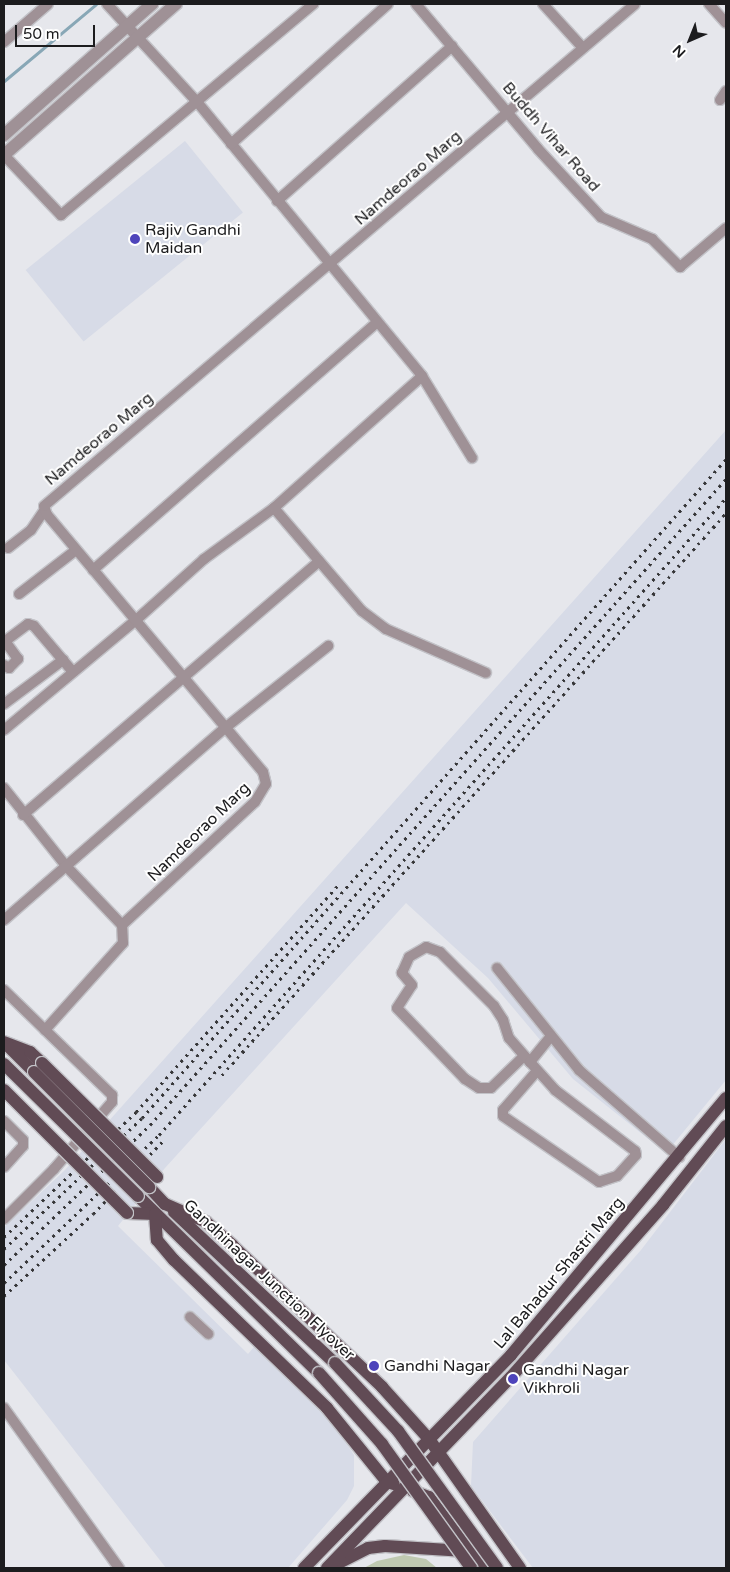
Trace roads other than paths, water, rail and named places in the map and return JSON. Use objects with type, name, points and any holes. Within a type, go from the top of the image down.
[{"type":"main road","points":[[4,1042],[38,1067],[157,1177],[165,1204],[206,1222],[232,1244],[382,1386],[439,1452],[520,1568]]},
{"type":"main road","name":"Gandhinagar Junction Flyover","points":[[4,1064],[319,1373],[382,1444],[471,1568]]},
{"type":"main road","name":"Gandhinagar Junction Flyover","points":[[38,1067],[149,1188],[335,1363],[398,1431],[497,1568]]},
{"type":"main road","points":[[4,1090],[127,1213],[155,1214],[157,1240],[174,1260],[327,1408],[387,1482],[429,1497],[482,1568]]},
{"type":"main road","name":"Lal Bahadur Shastri Marg","points":[[304,1568],[511,1355],[726,1098]]},
{"type":"main road","name":"Lal Bahadur Shastri Marg","points":[[328,1568],[522,1365],[658,1211],[726,1126]]},
{"type":"main road","points":[[511,1355],[522,1365]]},
{"type":"main road","points":[[464,1404],[474,1415]]},
{"type":"main road","points":[[328,1568],[368,1548],[385,1546],[470,1551]]},
{"type":"street","points":[[4,42],[48,4]]},
{"type":"street","points":[[4,135],[152,4]]},
{"type":"street","points":[[176,4],[136,37],[4,155],[61,215],[198,103],[313,4]]},
{"type":"street","points":[[231,144],[388,4]]},
{"type":"street","name":"Buddh Vihar Road","points":[[416,4],[508,111],[538,149],[601,217],[652,239],[680,267],[726,228]]},
{"type":"street","points":[[543,4],[582,48]]},
{"type":"street","name":"Namdeorao Marg","points":[[122,925],[262,794],[266,784],[263,772],[182,678],[44,511],[48,501],[329,265],[633,4]]},
{"type":"street","points":[[708,4],[726,23]]},
{"type":"street","points":[[108,5],[198,103],[422,376],[472,458]]},
{"type":"street","points":[[277,201],[452,46]]},
{"type":"street","points":[[93,570],[377,322]]},
{"type":"street","points":[[4,730],[135,621],[204,559],[274,508],[422,376]]},
{"type":"street","points":[[274,508],[362,611],[386,629],[486,673]]},
{"type":"street","points":[[8,548],[30,530],[44,511]]},
{"type":"street","points":[[18,594],[76,550]]},
{"type":"street","points":[[23,815],[319,561]]},
{"type":"street","points":[[4,665],[9,668],[18,659],[4,642],[28,624],[34,626],[73,672]]},
{"type":"street","points":[[4,920],[225,728],[328,646]]},
{"type":"street","points":[[4,704],[63,660]]},
{"type":"street","points":[[4,788],[23,815],[66,866],[122,925],[123,943],[45,1030]]},
{"type":"street","points":[[536,1072],[503,1110],[503,1116],[599,1182],[617,1176],[636,1155],[635,1150],[555,1090],[536,1072],[527,1059],[509,1038],[503,1020],[494,1006],[440,952],[426,947],[409,957],[402,973],[412,984],[397,1008],[464,1079],[479,1088],[491,1088],[527,1059],[551,1036]]},
{"type":"street","points":[[497,968],[579,1070],[678,1157]]},
{"type":"street","points":[[4,990],[112,1095],[112,1102],[54,1169],[4,1219]]},
{"type":"street","points":[[4,1120],[23,1140],[23,1146],[4,1167]]},
{"type":"street","points":[[190,1317],[208,1334]]},
{"type":"street","points":[[4,1408],[8,1421],[119,1568]]},
{"type":"waterway","points":[[4,81],[96,4]]},
{"type":"railway","points":[[4,1249],[142,1118],[726,459]]},
{"type":"railway","points":[[4,1265],[150,1125],[726,479]]},
{"type":"railway","points":[[4,1283],[159,1135],[726,498]]},
{"type":"railway","points":[[222,1075],[726,513]]},
{"type":"railway","points":[[4,1237],[136,1112],[339,884]]},
{"type":"railway","points":[[4,1296],[93,1214],[164,1140]]},
{"type":"place","name":"Rajiv Gandhi Maidan","points":[[135,239]]},
{"type":"place","name":"Gandhi Nagar","points":[[374,1366]]},
{"type":"place","name":"Gandhi Nagar Vikhroli","points":[[513,1379]]}]
